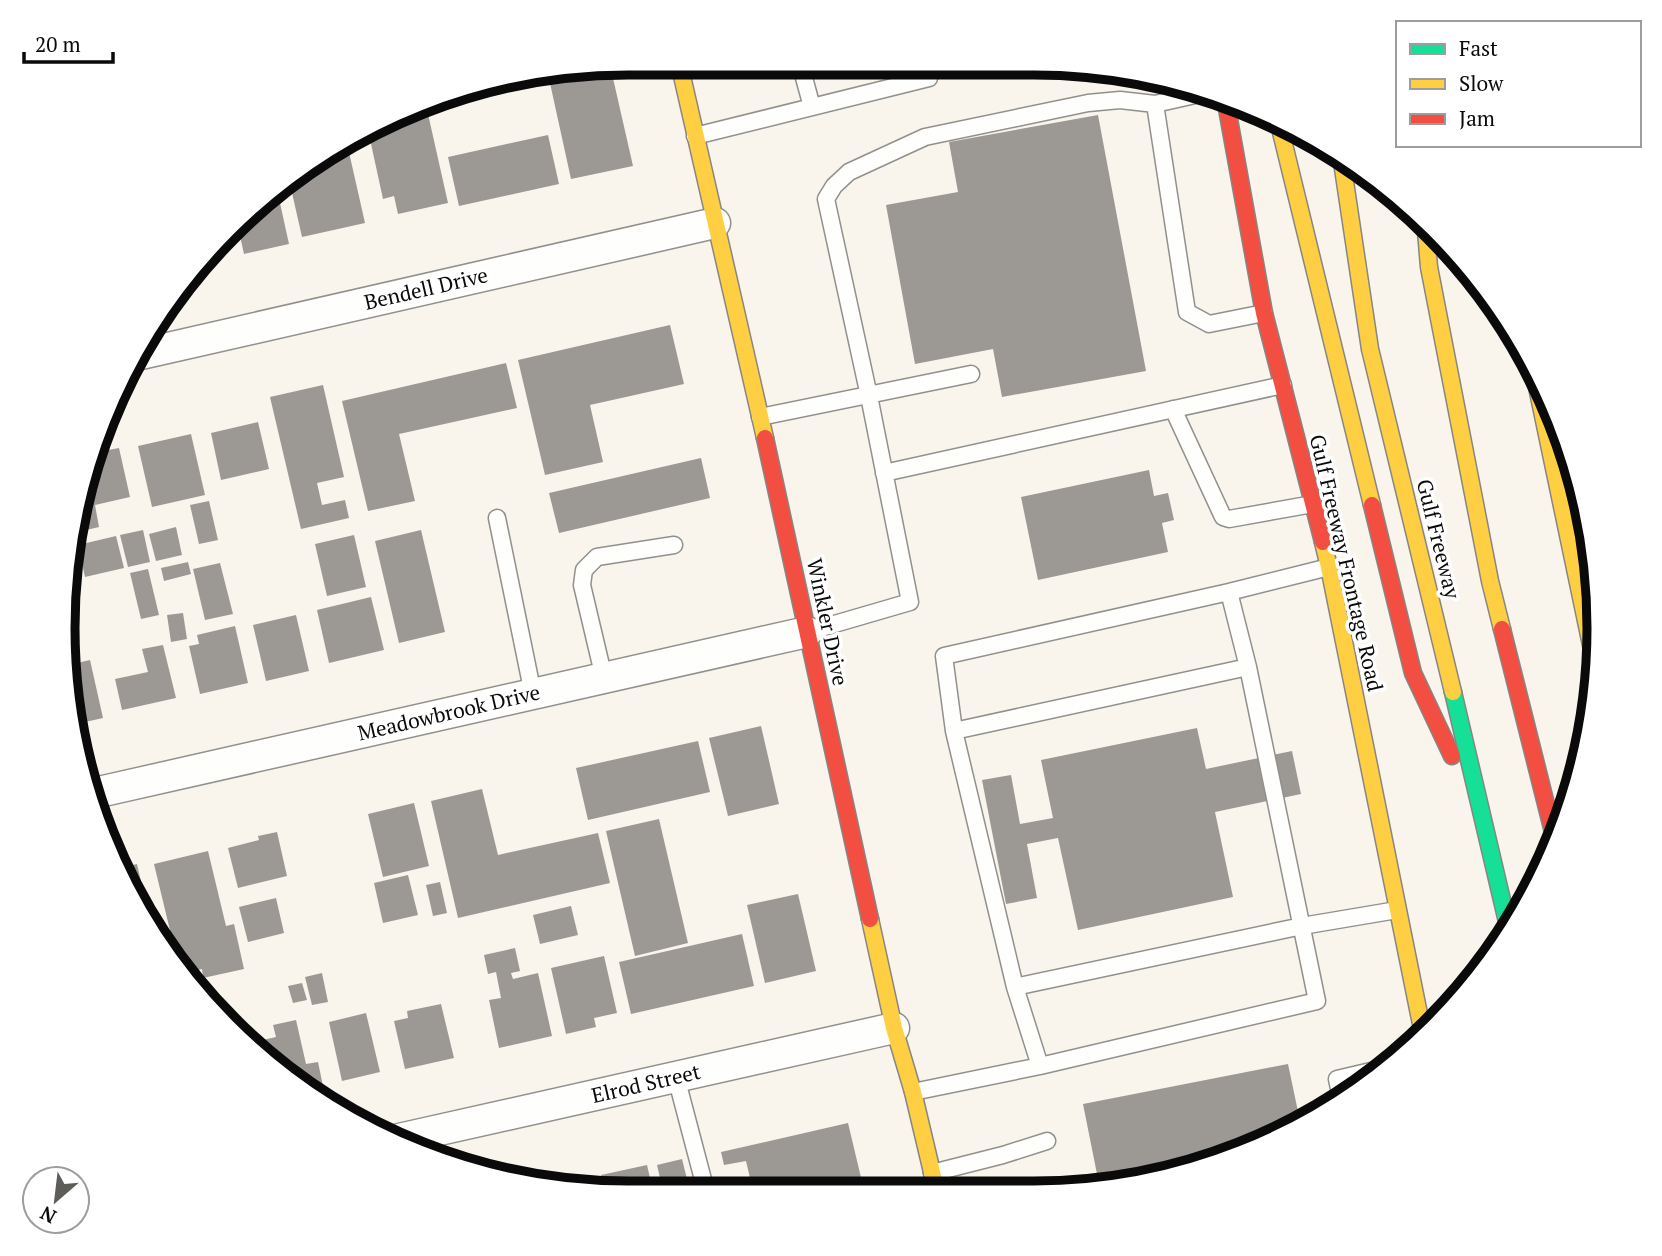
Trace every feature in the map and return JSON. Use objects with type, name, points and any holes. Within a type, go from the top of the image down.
[{"type":"main road","name":"Winkler Drive","points":[[682,75],[760,417],[894,1028],[913,1092],[934,1181]]},
{"type":"main road","name":"Gulf Freeway Frontage Road","points":[[1227,110],[1264,313],[1329,567],[1421,1023]]},
{"type":"main road","points":[[1281,134],[1413,673],[1487,831]]},
{"type":"main road","name":"Gulf Freeway","points":[[1343,170],[1370,349],[1506,916]]},
{"type":"main road","name":"Gulf Freeway","points":[[1427,239],[1429,267],[1489,581],[1551,824]]},
{"type":"main road","points":[[1541,408],[1587,628]]},
{"type":"street","name":"Bendell Drive","points":[[149,352],[715,223]]},
{"type":"street","name":"Meadowbrook Drive","points":[[100,792],[807,632]]},
{"type":"street","name":"Elrod Street","points":[[411,1136],[894,1028]]},
{"type":"lane","points":[[803,75],[812,107]]},
{"type":"lane","points":[[695,136],[929,78]]},
{"type":"lane","points":[[807,632],[910,602],[827,199],[834,186],[849,172],[925,137],[1087,103],[1120,100],[1155,104],[1186,97]]},
{"type":"lane","points":[[1155,104],[1186,313],[1209,324],[1264,313]]},
{"type":"lane","points":[[760,417],[971,374]]},
{"type":"lane","points":[[884,472],[1283,385]]},
{"type":"lane","points":[[1173,409],[1223,517],[1229,519],[1313,504]]},
{"type":"lane","points":[[497,518],[533,694]]},
{"type":"lane","points":[[604,678],[582,585],[584,570],[597,557],[674,545]]},
{"type":"lane","points":[[1040,1066],[1016,987],[954,731],[944,656],[1329,567]]},
{"type":"lane","points":[[913,1092],[1040,1066],[1317,1001],[1248,667],[1229,592]]},
{"type":"lane","points":[[954,731],[1248,667]]},
{"type":"lane","points":[[1016,987],[1301,926],[1398,910]]},
{"type":"lane","points":[[1339,1089],[1337,1079],[1361,1073]]},
{"type":"lane","points":[[676,1077],[703,1181]]},
{"type":"lane","points":[[934,1181],[1046,1141]]},
{"type":"building","points":[[612,75],[633,166],[571,179],[550,81]]},
{"type":"building","points":[[428,113],[448,203],[398,214],[394,196],[383,199],[370,139]]},
{"type":"building","points":[[1098,115],[1146,371],[1002,397],[993,349],[915,364],[886,205],[958,192],[949,142]]},
{"type":"building","points":[[548,135],[559,184],[459,206],[448,157]]},
{"type":"building","points":[[349,151],[365,223],[302,237],[291,190]]},
{"type":"building","points":[[279,200],[289,244],[244,254],[240,235]]},
{"type":"building","points":[[670,325],[684,384],[590,405],[603,462],[545,475],[518,360]]},
{"type":"building","points":[[506,363],[517,408],[399,434],[415,501],[368,511],[342,401]]},
{"type":"building","points":[[323,385],[344,477],[317,483],[322,505],[345,500],[349,518],[301,529],[270,397]]},
{"type":"building","points":[[258,422],[269,469],[221,480],[211,433]]},
{"type":"building","points":[[191,434],[205,495],[152,507],[138,446]]},
{"type":"building","points":[[119,448],[130,497],[95,505],[99,527],[84,531],[94,485],[105,451]]},
{"type":"building","points":[[701,458],[710,498],[559,533],[549,493]]},
{"type":"building","points":[[1149,470],[1154,496],[1168,493],[1174,520],[1162,523],[1168,552],[1038,580],[1021,497]]},
{"type":"building","points":[[209,501],[218,540],[199,544],[190,505]]},
{"type":"building","points":[[176,527],[182,555],[156,561],[149,534]]},
{"type":"building","points":[[143,530],[150,562],[128,567],[120,535]]},
{"type":"building","points":[[421,530],[445,632],[399,643],[375,541]]},
{"type":"building","points":[[354,535],[366,587],[327,596],[315,544]]},
{"type":"building","points":[[116,536],[124,568],[85,577],[80,555],[82,544]]},
{"type":"building","points":[[188,562],[191,574],[164,581],[161,568]]},
{"type":"building","points":[[220,563],[233,614],[205,620],[193,569]]},
{"type":"building","points":[[148,569],[159,615],[141,619],[130,573]]},
{"type":"building","points":[[371,597],[384,650],[329,663],[317,610]]},
{"type":"building","points":[[183,613],[187,639],[171,642],[167,615]]},
{"type":"building","points":[[296,615],[309,671],[266,681],[253,625]]},
{"type":"building","points":[[235,626],[248,683],[200,694],[189,646],[199,644],[197,635]]},
{"type":"building","points":[[163,645],[176,698],[122,710],[115,679],[148,672],[142,649]]},
{"type":"building","points":[[90,660],[103,718],[84,722],[76,663]]},
{"type":"building","points":[[761,726],[779,804],[728,816],[709,738]]},
{"type":"building","points":[[1197,728],[1206,769],[1292,751],[1301,794],[1215,812],[1233,897],[1078,930],[1058,838],[1027,844],[1037,898],[1006,904],[982,780],[1011,775],[1020,824],[1053,818],[1041,760]]},
{"type":"building","points":[[698,741],[710,792],[588,820],[576,768]]},
{"type":"building","points":[[482,789],[498,855],[598,833],[610,883],[458,918],[431,801]]},
{"type":"building","points":[[414,803],[429,866],[383,877],[368,814]]},
{"type":"building","points":[[659,819],[688,943],[635,956],[606,831]]},
{"type":"building","points":[[277,832],[287,876],[238,888],[228,848]]},
{"type":"building","points":[[208,851],[226,926],[234,924],[244,969],[203,978],[202,969],[195,971],[173,941],[154,864]]},
{"type":"building","points":[[137,864],[144,894],[132,872],[129,866]]},
{"type":"building","points":[[408,875],[418,915],[383,923],[374,883]]},
{"type":"building","points":[[440,882],[447,913],[433,916],[426,885]]},
{"type":"building","points":[[798,894],[816,971],[765,983],[747,905]]},
{"type":"building","points":[[276,898],[284,933],[248,942],[239,907]]},
{"type":"building","points":[[571,906],[578,935],[540,944],[533,915]]},
{"type":"building","points":[[742,934],[754,986],[631,1014],[619,962]]},
{"type":"building","points":[[515,948],[520,971],[511,973],[513,979],[538,973],[552,1036],[499,1048],[489,1000],[501,998],[496,972],[488,974],[484,955]]},
{"type":"building","points":[[604,956],[617,1013],[594,1018],[596,1027],[566,1034],[551,968]]},
{"type":"building","points":[[322,973],[328,1002],[312,1005],[305,977]]},
{"type":"building","points":[[302,983],[307,1000],[293,1003],[288,986]]},
{"type":"building","points":[[441,1004],[454,1058],[405,1069],[394,1021],[408,1018],[407,1011]]},
{"type":"building","points":[[366,1013],[380,1072],[342,1081],[329,1022]]},
{"type":"building","points":[[296,1020],[306,1064],[318,1062],[323,1086],[319,1087],[292,1067],[260,1041],[276,1037],[273,1025]]},
{"type":"building","points":[[1288,1064],[1298,1113],[1246,1139],[1177,1162],[1082,1179],[1097,1174],[1083,1104]]},
{"type":"building","points":[[848,1123],[862,1181],[751,1181],[746,1161],[724,1165],[721,1152]]},
{"type":"building","points":[[682,1159],[688,1181],[661,1181],[657,1165]]},
{"type":"building","points":[[647,1165],[651,1181],[602,1180],[601,1175]]},
{"type":"traffic: fast","points":[[1453,692],[1506,916]]},
{"type":"traffic: slow","points":[[682,75],[765,438]]},
{"type":"traffic: slow","points":[[1281,134],[1372,505]]},
{"type":"traffic: slow","points":[[1343,170],[1370,349],[1453,692]]},
{"type":"traffic: slow","points":[[1427,239],[1429,267],[1490,581],[1502,629]]},
{"type":"traffic: slow","points":[[1542,409],[1587,625]]},
{"type":"traffic: slow","points":[[1323,542],[1421,1023]]},
{"type":"traffic: slow","points":[[870,919],[894,1028],[913,1092],[934,1181]]},
{"type":"traffic: jam","points":[[1227,110],[1264,313],[1323,542]]},
{"type":"traffic: jam","points":[[765,438],[870,919]]},
{"type":"traffic: jam","points":[[1372,505],[1413,673],[1452,756]]},
{"type":"traffic: jam","points":[[1502,629],[1551,823]]}]
